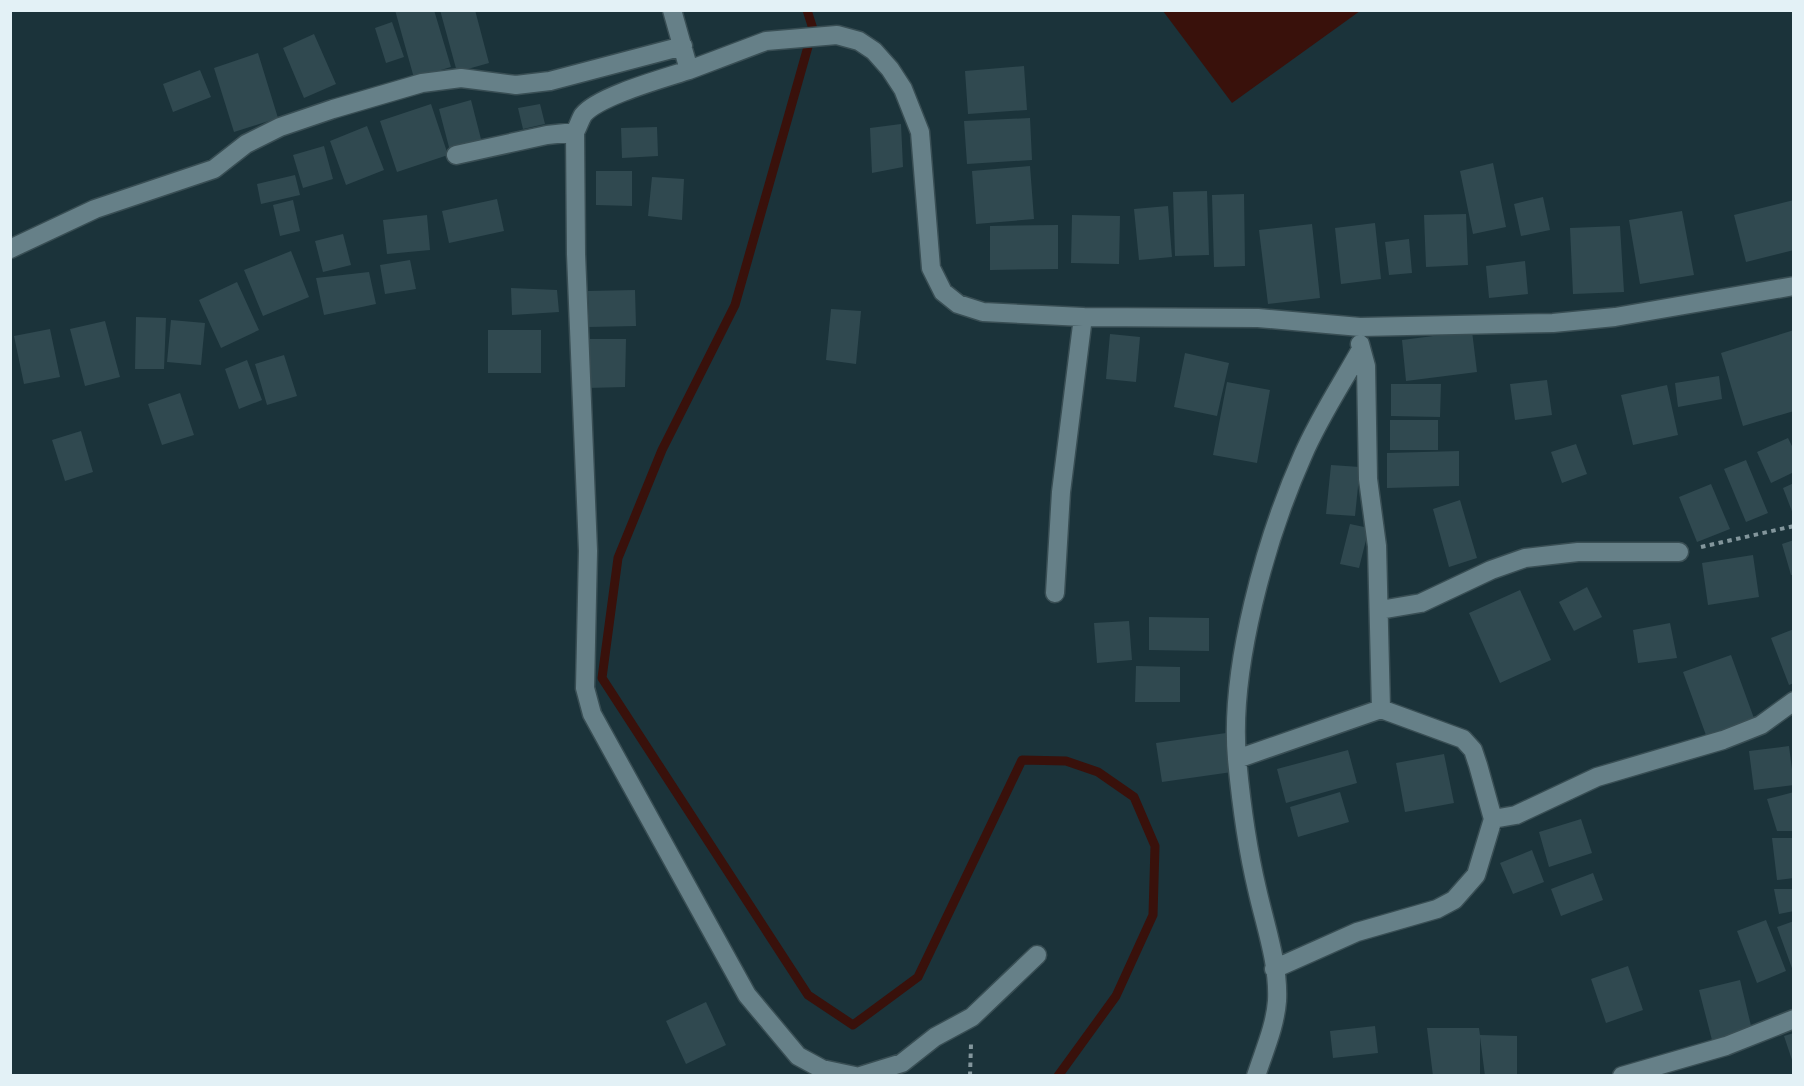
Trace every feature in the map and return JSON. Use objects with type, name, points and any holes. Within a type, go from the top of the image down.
[{"type":"street","points":[[672,10],[686,57]]},
{"type":"street","points":[[10,249],[95,209],[214,168],[246,144],[280,127],[431,81],[461,78],[516,85],[550,81],[766,41],[837,35],[859,42],[874,51],[903,89],[920,132],[931,268],[944,292],[958,304],[983,312],[1083,317],[1258,318],[1360,327],[1457,323],[1553,323],[1595,319],[1794,286]]},
{"type":"street","points":[[456,155],[561,133],[595,106],[631,89],[686,57]]},
{"type":"street","points":[[561,133],[576,254],[588,551],[585,688],[592,714],[747,995],[798,1056],[822,1069],[855,1076]]},
{"type":"street","points":[[1055,593],[1061,492],[1083,317]]},
{"type":"street","points":[[1360,327],[1360,351],[1366,366],[1368,479],[1377,546],[1381,710]]},
{"type":"street","points":[[1257,1076],[1275,1020],[1277,989],[1275,969],[1255,879],[1237,759],[1235,724],[1250,615],[1272,538],[1303,455],[1336,390],[1360,351]]},
{"type":"street","points":[[1380,610],[1421,603],[1491,570],[1525,558],[1578,552],[1679,552]]},
{"type":"street","points":[[1493,819],[1516,815],[1597,777],[1723,740],[1761,724],[1794,701]]},
{"type":"street","points":[[1237,759],[1381,710],[1463,739],[1473,750],[1493,819],[1476,875],[1454,900],[1437,909],[1357,932],[1275,969]]},
{"type":"street","points":[[860,1076],[902,1063],[935,1037],[972,1017],[1038,955]]},
{"type":"street","points":[[1622,1076],[1726,1046],[1794,1019]]},
{"type":"path","points":[[1679,552],[1794,526]]},
{"type":"shaded area","points":[[1163,11],[1360,11],[1232,103]]},
{"type":"building","points":[[395,10],[434,10],[451,67],[414,78]]},
{"type":"building","points":[[440,10],[475,10],[489,63],[457,72]]},
{"type":"building","points":[[392,22],[404,57],[386,63],[375,28]]},
{"type":"building","points":[[314,34],[336,84],[304,98],[283,48]]},
{"type":"building","points":[[258,53],[278,118],[234,132],[214,68]]},
{"type":"building","points":[[1024,66],[1027,110],[968,114],[965,71]]},
{"type":"building","points":[[200,70],[211,97],[173,112],[163,84]]},
{"type":"building","points":[[471,100],[482,143],[450,151],[439,109]]},
{"type":"building","points":[[431,104],[448,155],[397,172],[380,121]]},
{"type":"building","points":[[540,104],[545,124],[523,129],[518,108]]},
{"type":"building","points":[[1030,118],[1032,160],[967,164],[964,121]]},
{"type":"building","points":[[901,124],[903,167],[872,173],[870,128]]},
{"type":"building","points":[[367,126],[384,170],[346,185],[330,141]]},
{"type":"building","points":[[657,127],[658,156],[622,158],[621,128]]},
{"type":"building","points":[[324,146],[333,179],[303,188],[293,155]]},
{"type":"building","points":[[1493,163],[1506,227],[1473,234],[1460,171]]},
{"type":"building","points":[[1030,166],[1034,219],[976,224],[972,171]]},
{"type":"building","points":[[596,171],[632,171],[632,206],[596,205]]},
{"type":"building","points":[[295,175],[300,195],[261,204],[257,184]]},
{"type":"building","points":[[652,177],[684,179],[682,220],[648,216]]},
{"type":"building","points":[[1207,191],[1209,255],[1175,256],[1173,192]]},
{"type":"building","points":[[1244,194],[1245,266],[1214,267],[1212,195]]},
{"type":"building","points":[[1543,197],[1550,230],[1521,236],[1514,204]]},
{"type":"building","points":[[497,199],[504,231],[449,243],[442,211]]},
{"type":"building","points":[[293,200],[300,231],[280,236],[273,205]]},
{"type":"building","points":[[1794,200],[1794,250],[1746,262],[1734,215]]},
{"type":"building","points":[[1168,206],[1172,257],[1139,260],[1134,209]]},
{"type":"building","points":[[1682,211],[1694,275],[1640,284],[1629,220]]},
{"type":"building","points":[[1466,214],[1468,265],[1426,267],[1424,215]]},
{"type":"building","points":[[427,215],[430,250],[387,254],[383,220]]},
{"type":"building","points":[[1072,215],[1120,216],[1119,264],[1071,263]]},
{"type":"building","points":[[1375,223],[1381,279],[1341,284],[1335,228]]},
{"type":"building","points":[[1312,224],[1320,298],[1268,304],[1259,230]]},
{"type":"building","points":[[1058,225],[1058,269],[990,270],[990,226]]},
{"type":"building","points":[[1620,226],[1624,292],[1573,294],[1570,228]]},
{"type":"building","points":[[343,234],[351,265],[323,272],[315,241]]},
{"type":"building","points":[[1409,239],[1412,273],[1389,275],[1385,242]]},
{"type":"building","points":[[291,251],[309,297],[263,316],[244,270]]},
{"type":"building","points":[[410,260],[416,289],[385,294],[380,265]]},
{"type":"building","points":[[1525,261],[1528,294],[1489,298],[1486,266]]},
{"type":"building","points":[[369,272],[376,304],[324,315],[316,278]]},
{"type":"building","points":[[237,282],[259,330],[221,348],[199,300]]},
{"type":"building","points":[[511,288],[557,290],[559,312],[512,315]]},
{"type":"building","points":[[635,290],[636,326],[589,327],[588,291]]},
{"type":"building","points":[[831,309],[861,311],[856,364],[826,360]]},
{"type":"building","points":[[136,317],[166,318],[164,369],[135,369]]},
{"type":"building","points":[[171,320],[205,323],[201,365],[167,362]]},
{"type":"building","points":[[105,321],[120,377],[85,386],[70,329]]},
{"type":"building","points":[[50,329],[60,377],[24,384],[14,336]]},
{"type":"building","points":[[488,330],[541,330],[541,373],[488,373]]},
{"type":"building","points":[[1794,330],[1794,411],[1743,426],[1721,353]]},
{"type":"building","points":[[1472,331],[1477,372],[1406,381],[1402,340]]},
{"type":"building","points":[[1110,334],[1140,337],[1136,382],[1106,379]]},
{"type":"building","points":[[588,339],[626,339],[625,387],[587,388]]},
{"type":"building","points":[[1185,353],[1229,363],[1217,416],[1174,407]]},
{"type":"building","points":[[284,355],[297,396],[267,405],[255,364]]},
{"type":"building","points":[[247,360],[262,400],[239,409],[225,369]]},
{"type":"building","points":[[1719,376],[1722,399],[1678,407],[1675,383]]},
{"type":"building","points":[[1547,380],[1552,415],[1515,420],[1510,384]]},
{"type":"building","points":[[1227,382],[1270,390],[1257,463],[1213,455]]},
{"type":"building","points":[[1391,384],[1441,384],[1440,417],[1391,416]]},
{"type":"building","points":[[1667,385],[1678,435],[1633,445],[1621,395]]},
{"type":"building","points":[[180,393],[194,435],[162,445],[148,404]]},
{"type":"building","points":[[1390,420],[1438,420],[1438,450],[1390,450]]},
{"type":"building","points":[[81,431],[93,472],[65,481],[52,440]]},
{"type":"building","points":[[1788,438],[1794,450],[1794,472],[1771,483],[1757,452]]},
{"type":"building","points":[[1576,444],[1587,474],[1562,483],[1551,452]]},
{"type":"building","points":[[1459,451],[1459,486],[1387,488],[1387,453]]},
{"type":"building","points":[[1746,460],[1768,513],[1746,522],[1724,469]]},
{"type":"building","points":[[1331,465],[1360,467],[1355,516],[1326,514]]},
{"type":"building","points":[[1794,483],[1794,514],[1793,514],[1783,488]]},
{"type":"building","points":[[1711,484],[1730,529],[1697,542],[1679,497]]},
{"type":"building","points":[[1460,500],[1477,558],[1449,567],[1433,509]]},
{"type":"building","points":[[1350,524],[1369,528],[1359,568],[1340,564]]},
{"type":"building","points":[[1794,540],[1794,575],[1791,575],[1782,544]]},
{"type":"building","points":[[1753,555],[1759,597],[1708,605],[1702,563]]},
{"type":"building","points":[[1587,587],[1602,617],[1574,631],[1559,602]]},
{"type":"building","points":[[1520,590],[1551,660],[1500,683],[1469,613]]},
{"type":"building","points":[[1149,617],[1209,618],[1209,651],[1149,650]]},
{"type":"building","points":[[1129,621],[1132,660],[1097,663],[1094,623]]},
{"type":"building","points":[[1670,623],[1677,658],[1638,663],[1633,630]]},
{"type":"building","points":[[1794,629],[1794,683],[1789,685],[1771,638]]},
{"type":"building","points":[[1731,655],[1755,721],[1707,738],[1683,672]]},
{"type":"building","points":[[1136,666],[1180,667],[1180,702],[1135,702]]},
{"type":"building","points":[[1226,733],[1232,772],[1162,782],[1156,743]]},
{"type":"building","points":[[1789,746],[1794,785],[1754,790],[1749,751]]},
{"type":"building","points":[[1348,750],[1357,783],[1286,803],[1277,769]]},
{"type":"building","points":[[1444,754],[1454,803],[1405,812],[1396,763]]},
{"type":"building","points":[[1340,792],[1349,822],[1298,837],[1290,807]]},
{"type":"building","points":[[1794,792],[1794,831],[1777,831],[1767,799]]},
{"type":"building","points":[[1581,819],[1592,853],[1549,867],[1539,832]]},
{"type":"building","points":[[1772,838],[1794,838],[1794,878],[1777,880]]},
{"type":"building","points":[[1532,850],[1544,882],[1513,894],[1500,863]]},
{"type":"building","points":[[1593,873],[1603,900],[1561,916],[1551,889]]},
{"type":"building","points":[[1774,889],[1794,889],[1794,911],[1779,914]]},
{"type":"building","points":[[1766,920],[1786,971],[1757,983],[1737,931]]},
{"type":"building","points":[[1794,921],[1794,971],[1793,971],[1777,927]]},
{"type":"building","points":[[1628,966],[1643,1010],[1606,1023],[1591,979]]},
{"type":"building","points":[[1740,980],[1753,1034],[1713,1044],[1699,990]]},
{"type":"building","points":[[706,1002],[726,1045],[686,1064],[666,1021]]},
{"type":"building","points":[[1375,1026],[1378,1053],[1333,1058],[1330,1031]]},
{"type":"building","points":[[1427,1028],[1479,1028],[1480,1035],[1517,1036],[1517,1076],[1485,1076],[1480,1037],[1480,1076],[1433,1076]]},
{"type":"building","points":[[1794,1033],[1794,1063],[1793,1063],[1784,1036]]},
{"type":"waterway","points":[[807,10],[813,29],[735,305],[662,450],[618,558],[602,678],[808,995],[853,1025],[918,977],[1022,760],[1066,761],[1098,772],[1134,797],[1155,846],[1153,915],[1116,996],[1058,1076]]}]
